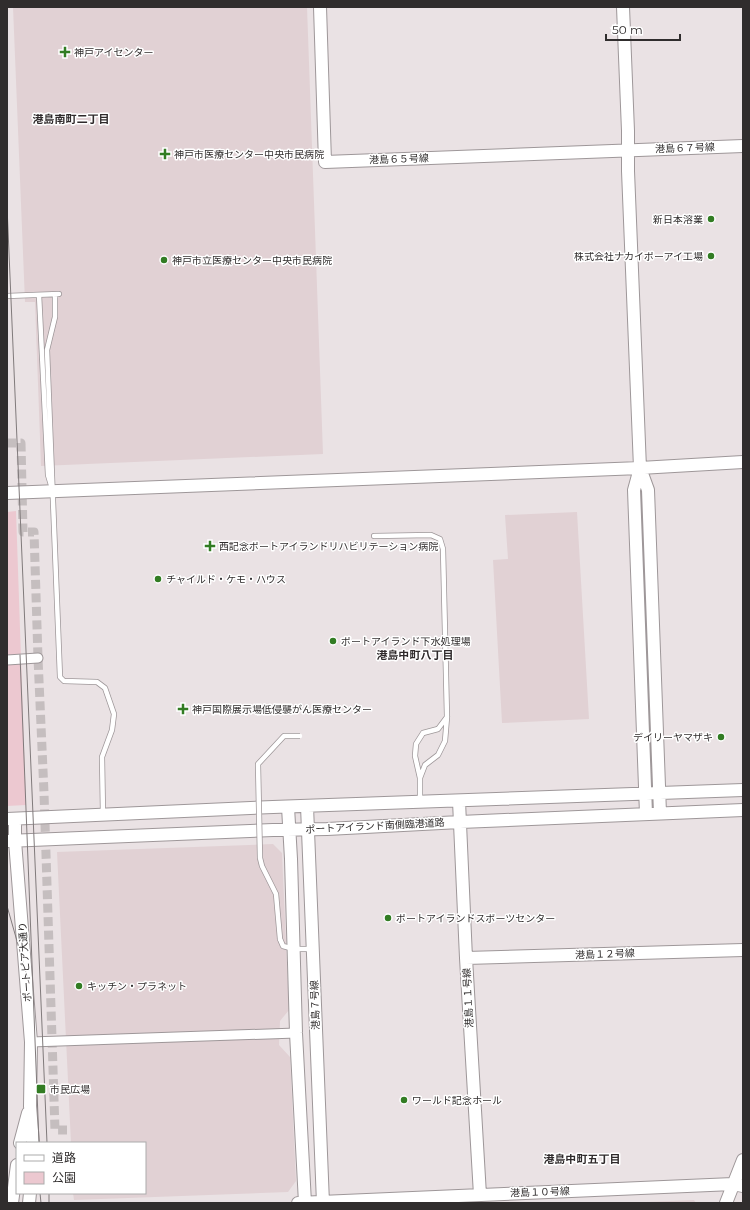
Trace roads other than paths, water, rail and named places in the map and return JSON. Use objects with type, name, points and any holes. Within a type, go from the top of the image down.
[{"type":"street","name":"港島６５号線","points":[[320,7],[325,162],[628,151]]},
{"type":"street","points":[[623,7],[628,178],[640,468],[648,490],[660,813]]},
{"type":"street","name":"港島６７号線","points":[[628,151],[743,146]]},
{"type":"street","points":[[7,493],[640,468],[743,462]]},
{"type":"street","points":[[640,468],[634,490],[644,794],[646,814]]},
{"type":"street","points":[[7,660],[38,658]]},
{"type":"street","points":[[11,819],[103,814],[743,790]]},
{"type":"street","name":"港島１１号線","points":[[460,800],[466,958],[480,1195]]},
{"type":"street","name":"港島７号線","points":[[307,806],[323,1202]]},
{"type":"street","name":"港島７号線","points":[[288,807],[290,829],[296,1033],[305,1203]]},
{"type":"street","name":"ポートアイランド南側臨港道路","points":[[11,841],[743,810]]},
{"type":"street","name":"ポートピア大通り","points":[[11,819],[11,841],[31,1042],[30,1106],[33,1142]]},
{"type":"street","name":"港島１２号線","points":[[466,958],[743,950]]},
{"type":"street","points":[[31,1042],[296,1033]]},
{"type":"street","name":"ポートピア大通り","points":[[20,1142],[30,1106]]},
{"type":"street","points":[[726,1203],[738,1185],[743,1160]]},
{"type":"street","points":[[12,1203],[16,1173]]},
{"type":"street","name":"港島１０号線","points":[[298,1203],[419,1200],[480,1195],[738,1185]]},
{"type":"lane","points":[[7,296],[57,294],[55,317],[47,350],[60,677],[64,681],[97,682],[105,688],[114,714],[112,730],[102,757],[103,814]]},
{"type":"lane","points":[[39,295],[48,475],[52,491]]},
{"type":"lane","points":[[374,536],[431,535],[440,539],[443,549],[447,717],[445,741],[438,755],[425,765],[420,778]]},
{"type":"lane","points":[[420,802],[420,778],[415,756],[416,744],[423,733],[438,729],[447,717]]},
{"type":"lane","points":[[300,736],[284,736],[258,764],[260,858],[262,866],[276,894],[280,939],[283,946],[294,949],[313,949]]},
{"type":"tunnel","points":[[7,443],[21,443],[23,532],[34,532],[55,1130],[67,1130]]},
{"type":"tram line","points":[[7,206],[47,1142]]},
{"type":"tram line","points":[[20,655],[39,1142]]},
{"type":"tram line","points":[[7,906],[29,983]]},
{"type":"tram line","points":[[40,1194],[41,1203]]},
{"type":"tram line","points":[[49,1194],[49,1203]]},
{"type":"place","name":"神戸アイセンター","points":[[65,52]]},
{"type":"place","name":"神戸市医療センター中央市民病院","points":[[165,154]]},
{"type":"place","name":"新日本溶業","points":[[711,219]]},
{"type":"place","name":"株式会社ナカイポーアイ工場","points":[[711,256]]},
{"type":"place","name":"神戸市立医療センター中央市民病院","points":[[164,260]]},
{"type":"place","name":"西記念ポートアイランドリハビリテーション病院","points":[[210,546]]},
{"type":"place","name":"チャイルド・ケモ・ハウス","points":[[158,579]]},
{"type":"place","name":"ポートアイランド下水処理場","points":[[333,641]]},
{"type":"place","name":"神戸国際展示場低侵襲がん医療センター","points":[[183,709]]},
{"type":"place","name":"デイリーヤマザキ","points":[[721,737]]},
{"type":"place","name":"ポートアイランドスポーツセンター","points":[[388,918]]},
{"type":"place","name":"キッチン・プラネット","points":[[79,986]]},
{"type":"place","name":"市民広場","points":[[41,1089]]},
{"type":"place","name":"ワールド記念ホール","points":[[404,1100]]},
{"type":"district","name":"港島南町二丁目","points":[[71,119]]},
{"type":"district","name":"港島中町八丁目","points":[[415,655]]},
{"type":"district","name":"港島中町五丁目","points":[[582,1159]]}]
